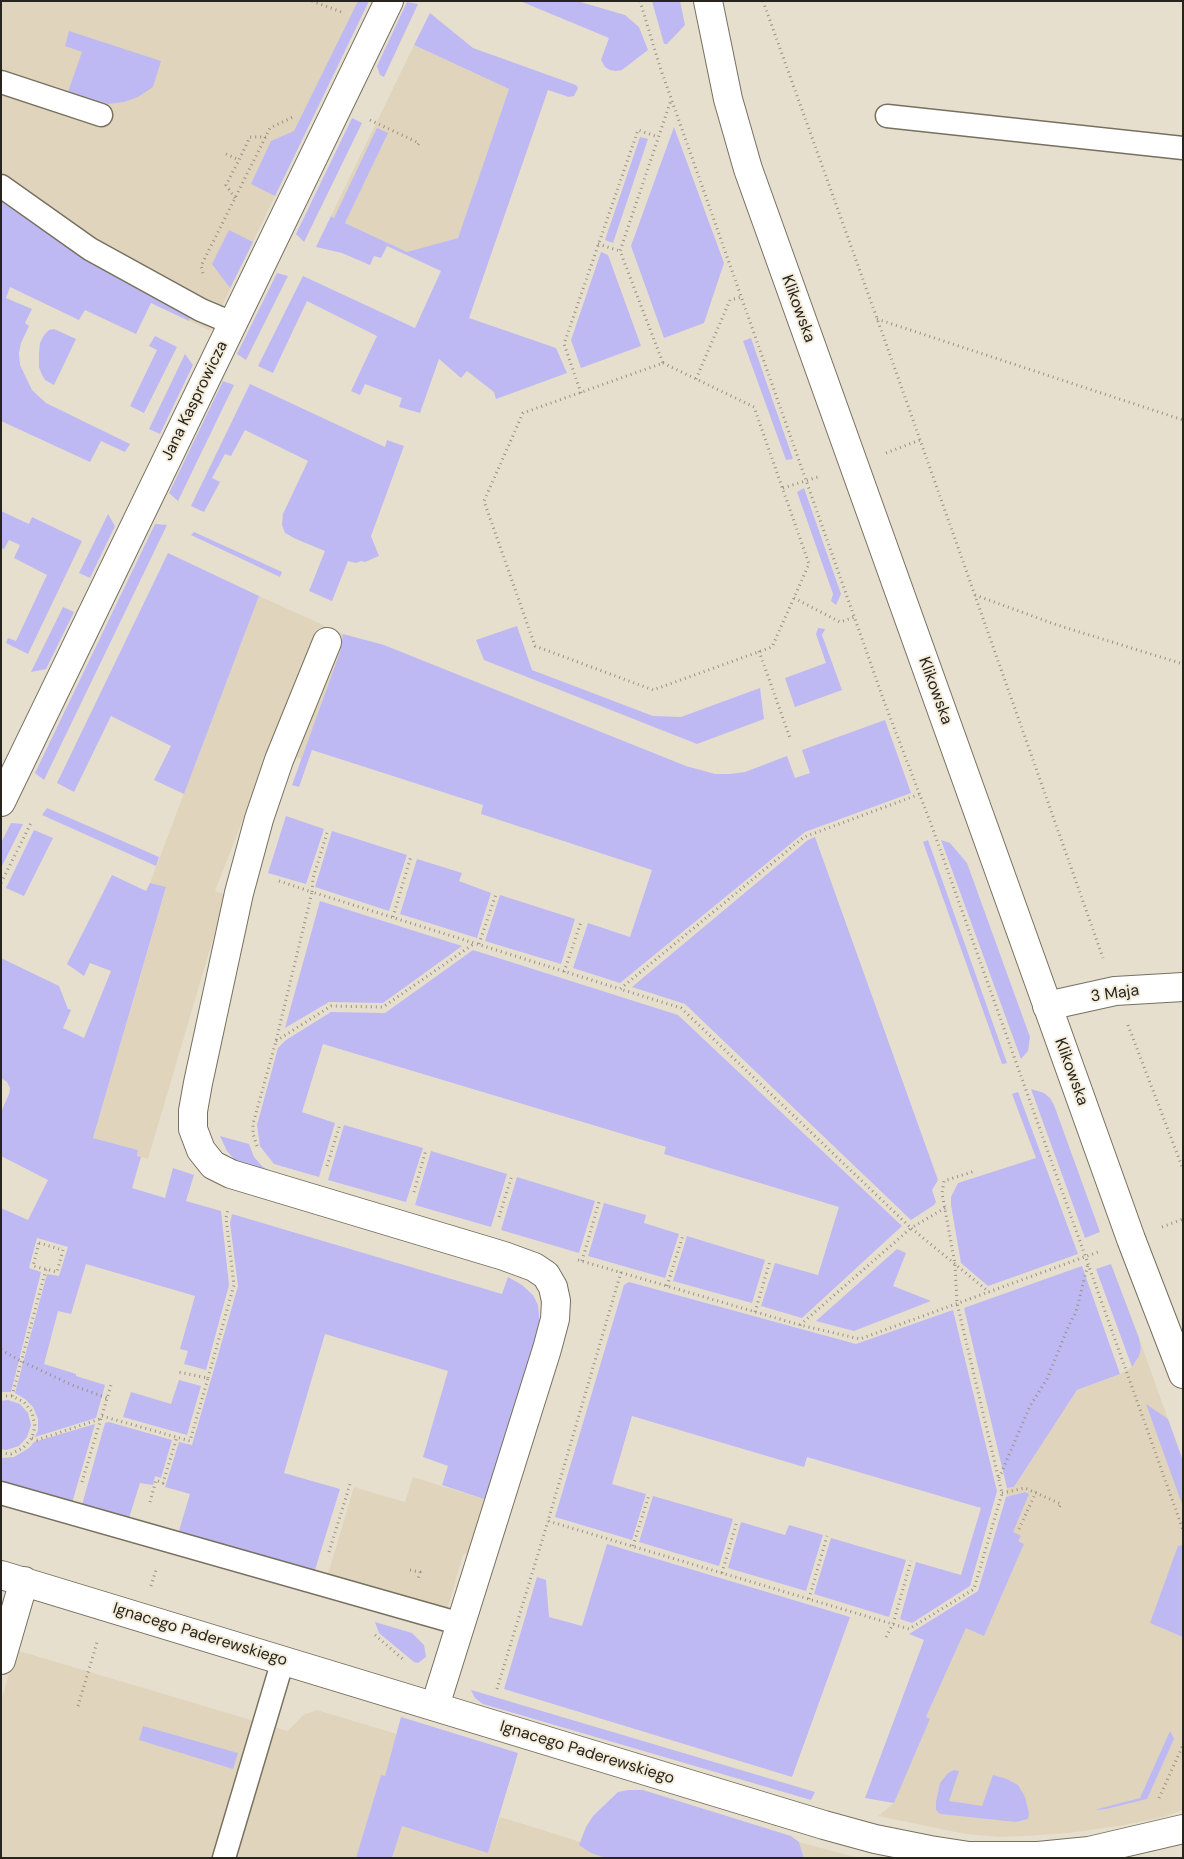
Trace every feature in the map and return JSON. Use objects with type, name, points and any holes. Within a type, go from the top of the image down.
[{"type":"street","name":"Jana Kasprowicza","points":[[1,802],[390,1]]},
{"type":"street","name":"Klikowska","points":[[708,1],[728,99],[748,169],[1047,1006],[1131,1238],[1183,1374]]},
{"type":"street","points":[[327,642],[279,760],[258,820],[245,870],[198,1083],[193,1130],[201,1150],[213,1165],[237,1176],[504,1256],[534,1267],[546,1275],[553,1287],[556,1301],[555,1319],[547,1349],[436,1706]]},
{"type":"street","name":"3 Maja","points":[[1047,1006],[1115,991],[1183,987]]},
{"type":"street","points":[[1,1660],[13,1578]]},
{"type":"street","name":"Ignacego Paderewskiego","points":[[13,1578],[875,1839],[969,1857],[1038,1856],[1089,1851],[1183,1829]]},
{"type":"lane","points":[[1,82],[101,115]]},
{"type":"lane","points":[[887,116],[1183,148]]},
{"type":"lane","points":[[1,186],[90,248],[201,310],[232,323]]},
{"type":"lane","points":[[1,1493],[461,1624]]},
{"type":"lane","points":[[224,1858],[284,1660]]},
{"type":"path","points":[[312,1],[344,13]]},
{"type":"path","points":[[640,1],[671,99],[885,704],[920,794],[1183,1530]]},
{"type":"path","points":[[763,1],[877,319],[1085,912],[1183,1169]]},
{"type":"path","points":[[340,21],[347,7]]},
{"type":"path","points":[[663,363],[523,413],[484,501],[535,646],[653,690],[772,647],[809,564],[754,407],[663,363],[620,251],[671,99]]},
{"type":"path","points":[[201,310],[206,291],[202,266],[270,128],[295,116]]},
{"type":"path","points":[[369,119],[419,143],[416,148]]},
{"type":"path","points":[[581,393],[564,344],[638,130],[658,138]]},
{"type":"path","points":[[235,198],[226,185],[250,136],[266,137]]},
{"type":"path","points":[[226,154],[239,160]]},
{"type":"path","points":[[598,244],[620,251]]},
{"type":"path","points":[[696,379],[730,300],[742,297]]},
{"type":"path","points":[[877,319],[1183,420]]},
{"type":"path","points":[[974,595],[1057,625],[1183,664]]},
{"type":"path","points":[[794,598],[840,622],[855,617]]},
{"type":"path","points":[[759,651],[790,738]]},
{"type":"path","points":[[620,989],[804,838],[920,794]]},
{"type":"path","points":[[260,1153],[253,1134],[253,1124],[276,1042],[312,892],[313,878],[328,830]]},
{"type":"path","points":[[393,917],[411,856]]},
{"type":"path","points":[[245,870],[681,1008],[911,1228],[989,1292]]},
{"type":"path","points":[[276,1042],[331,1006],[383,1007],[477,944],[496,894]]},
{"type":"path","points":[[564,972],[581,922]]},
{"type":"path","points":[[324,1175],[340,1124]]},
{"type":"path","points":[[411,1201],[426,1150]]},
{"type":"path","points":[[548,1521],[909,1629],[974,1589],[1002,1493],[957,1304],[956,1264],[942,1193],[944,1181],[975,1171]]},
{"type":"path","points":[[499,1218],[512,1175]]},
{"type":"path","points":[[32,1438],[37,1440],[101,1418],[190,1441],[234,1285],[226,1218],[237,1176]]},
{"type":"path","points":[[582,1261],[599,1202]]},
{"type":"path","points":[[800,1325],[911,1228],[945,1208]]},
{"type":"path","points":[[573,1258],[800,1325],[860,1339],[1086,1257],[1183,1219]]},
{"type":"path","points":[[667,1286],[683,1235]]},
{"type":"path","points":[[39,1243],[62,1250],[57,1272],[46,1269],[33,1266],[39,1243]]},
{"type":"path","points":[[755,1312],[770,1261]]},
{"type":"path","points":[[999,1479],[1030,1406],[1047,1379],[1069,1324],[1076,1312],[1088,1263]]},
{"type":"path","points":[[12,1396],[46,1269]]},
{"type":"path","points":[[496,1692],[621,1272]]},
{"type":"path","points":[[1,1350],[21,1361],[107,1398]]},
{"type":"path","points":[[178,1372],[208,1378]]},
{"type":"path","points":[[73,1513],[111,1385]]},
{"type":"path","points":[[1,1396],[12,1396],[24,1402],[32,1412],[35,1426],[32,1438],[23,1448],[11,1454],[1,1453]]},
{"type":"path","points":[[141,1532],[156,1480],[163,1483],[177,1437]]},
{"type":"path","points":[[319,1583],[351,1481]]},
{"type":"path","points":[[1002,1493],[1025,1488],[1061,1504],[1058,1509]]},
{"type":"path","points":[[1019,1529],[1036,1492]]},
{"type":"path","points":[[633,1546],[650,1495]]},
{"type":"path","points":[[722,1573],[737,1521]]},
{"type":"path","points":[[809,1599],[827,1536]]},
{"type":"path","points":[[886,1637],[892,1624],[911,1561]]},
{"type":"path","points":[[78,1706],[108,1607]]},
{"type":"path","points":[[369,1628],[409,1664],[445,1676]]},
{"type":"path","points":[[1158,1801],[1183,1745]]},
{"type":"shaded area","points":[[1,1],[369,1],[210,331],[151,302],[1,214]]},
{"type":"shaded area","points":[[358,1],[369,1],[275,196],[251,184],[271,141],[294,131]]},
{"type":"shaded area","points":[[520,1],[577,1],[625,15],[639,27],[648,50],[622,70],[610,70],[605,67],[601,60],[609,38]]},
{"type":"shaded area","points":[[652,1],[680,1],[685,25],[667,44],[664,44]]},
{"type":"shaded area","points":[[407,2],[418,4],[384,77],[380,75],[377,66]]},
{"type":"shaded area","points":[[430,13],[473,48],[576,85],[578,88],[574,96],[569,97],[548,90],[469,318],[556,348],[567,373],[496,399],[494,392],[467,371],[461,378],[439,359],[420,413],[399,407],[402,398],[365,384],[360,395],[351,391],[377,336],[307,301],[273,373],[258,366],[303,276],[415,328],[441,271],[387,246],[381,258],[374,256],[370,265],[342,253],[316,247],[331,216],[334,218],[377,128],[388,133],[345,223],[407,252],[458,238],[509,89],[414,45]]},
{"type":"shaded area","points":[[69,31],[161,61],[153,87],[138,97],[124,102],[108,104],[68,92],[82,52],[65,46]]},
{"type":"shaded area","points":[[414,45],[509,89],[458,238],[407,253],[331,216]]},
{"type":"shaded area","points":[[352,118],[362,123],[304,242],[296,234]]},
{"type":"shaded area","points":[[674,127],[724,263],[704,323],[664,338],[631,246]]},
{"type":"shaded area","points":[[640,137],[648,139],[613,243],[605,240]]},
{"type":"shaded area","points":[[1,197],[84,258],[190,317],[189,321],[151,303],[136,334],[85,310],[79,320],[10,287],[6,298],[32,309],[25,323],[29,326],[21,343],[19,353],[20,365],[32,390],[46,403],[130,444],[125,452],[101,441],[90,462],[1,421]]},
{"type":"shaded area","points":[[229,230],[253,242],[230,288],[212,264]]},
{"type":"shaded area","points":[[601,252],[608,255],[641,346],[581,368],[571,340]]},
{"type":"shaded area","points":[[277,273],[288,276],[246,360],[237,354]]},
{"type":"shaded area","points":[[54,329],[76,339],[54,385],[45,380],[42,375],[39,367],[39,353],[40,343],[44,335],[49,330]]},
{"type":"shaded area","points":[[155,336],[177,347],[144,413],[130,406],[157,350],[149,346]]},
{"type":"shaded area","points":[[751,338],[793,459],[786,460],[743,341]]},
{"type":"shaded area","points":[[185,354],[193,365],[160,434],[149,429]]},
{"type":"shaded area","points":[[223,381],[234,385],[178,501],[169,493]]},
{"type":"shaded area","points":[[250,384],[385,447],[387,440],[404,446],[371,536],[379,556],[365,562],[356,563],[348,561],[332,601],[309,591],[325,551],[285,533],[282,525],[283,514],[308,461],[245,430],[231,456],[225,454],[212,478],[220,482],[204,512],[191,506]]},
{"type":"shaded area","points":[[804,488],[841,594],[836,605],[831,601],[833,594],[797,492]]},
{"type":"shaded area","points":[[1,511],[29,524],[32,517],[82,541],[28,654],[6,643],[8,638],[16,641],[47,575],[14,558],[20,545],[9,540],[4,549],[1,548]]},
{"type":"shaded area","points":[[108,514],[115,526],[90,578],[79,573]]},
{"type":"shaded area","points":[[155,524],[167,525],[44,780],[35,773]]},
{"type":"shaded area","points":[[194,532],[282,572],[280,577],[191,535]]},
{"type":"shaded area","points":[[168,553],[259,596],[184,794],[154,780],[171,746],[111,716],[74,792],[57,783]]},
{"type":"shaded area","points":[[259,596],[343,634],[340,652],[302,759],[277,750],[265,763],[215,891],[226,895],[148,1159],[137,1156],[138,1150],[93,1138],[166,888],[150,883]]},
{"type":"shaded area","points":[[63,607],[74,612],[46,669],[31,672]]},
{"type":"shaded area","points":[[517,626],[532,670],[653,716],[681,717],[760,688],[764,719],[697,744],[484,660],[476,640]]},
{"type":"shaded area","points":[[818,628],[825,629],[822,635],[842,690],[795,707],[785,678],[826,663],[816,634]]},
{"type":"shaded area","points":[[343,634],[384,645],[686,766],[715,774],[745,772],[787,756],[795,778],[810,773],[802,750],[885,720],[911,793],[805,832],[620,983],[573,968],[588,923],[630,937],[652,870],[481,814],[483,805],[312,750],[299,787],[292,785],[340,652]]},
{"type":"shaded area","points":[[47,808],[159,857],[156,866],[42,815]]},
{"type":"shaded area","points":[[286,816],[324,829],[306,884],[268,873]]},
{"type":"shaded area","points":[[11,823],[23,824],[1,868],[1,843]]},
{"type":"shaded area","points":[[34,830],[53,838],[24,896],[6,888]]},
{"type":"shaded area","points":[[332,831],[407,855],[389,911],[315,887]]},
{"type":"shaded area","points":[[815,837],[938,1180],[932,1190],[936,1202],[934,1205],[911,1220],[685,1004],[632,987],[808,840]]},
{"type":"shaded area","points":[[928,840],[1007,1063],[1002,1064],[923,842]]},
{"type":"shaded area","points":[[941,840],[950,843],[967,863],[1030,1037],[1028,1051],[1021,1059]]},
{"type":"shaded area","points":[[417,859],[462,873],[459,881],[491,893],[477,938],[400,914]]},
{"type":"shaded area","points":[[112,875],[146,891],[150,883],[166,887],[93,1138],[138,1150],[137,1156],[141,1157],[132,1188],[165,1198],[173,1168],[194,1175],[186,1201],[221,1211],[229,1285],[206,1370],[184,1364],[188,1351],[180,1349],[195,1296],[86,1264],[71,1314],[58,1311],[44,1364],[105,1385],[96,1418],[35,1437],[38,1430],[38,1419],[33,1407],[15,1393],[47,1274],[59,1276],[68,1247],[37,1238],[29,1268],[41,1272],[11,1392],[1,1392],[1,1208],[28,1220],[48,1180],[1,1156],[1,1112],[10,1088],[7,1082],[1,1078],[1,958],[59,986],[68,1009],[71,1010],[63,1028],[84,1038],[111,971],[90,963],[84,976],[67,964]]},
{"type":"shaded area","points":[[500,895],[575,919],[561,964],[485,941]]},
{"type":"shaded area","points":[[320,901],[462,946],[383,1003],[329,1002],[285,1028]]},
{"type":"shaded area","points":[[473,950],[678,1015],[902,1226],[802,1318],[761,1306],[775,1263],[818,1275],[839,1207],[664,1154],[666,1147],[323,1044],[302,1112],[335,1123],[319,1177],[274,1164],[260,1146],[257,1125],[278,1048],[286,1040],[331,1012],[385,1013]]},
{"type":"shaded area","points":[[1031,1089],[1044,1093],[1054,1105],[1100,1232],[1085,1238]]},
{"type":"shaded area","points":[[1018,1092],[1078,1254],[988,1286],[961,1263],[951,1197],[958,1183],[1036,1158],[1012,1094]]},
{"type":"shaded area","points":[[344,1125],[423,1148],[406,1202],[328,1180]]},
{"type":"shaded area","points":[[220,1136],[249,1144],[254,1157],[262,1166],[276,1175],[245,1167],[227,1151]]},
{"type":"shaded area","points":[[431,1151],[507,1174],[491,1227],[415,1205]]},
{"type":"shaded area","points":[[517,1177],[595,1201],[579,1253],[501,1230]]},
{"type":"shaded area","points":[[604,1203],[646,1215],[644,1223],[679,1234],[665,1278],[588,1256]]},
{"type":"shaded area","points":[[232,1214],[502,1294],[508,1277],[522,1285],[533,1295],[538,1305],[540,1327],[490,1501],[442,1485],[448,1466],[423,1457],[448,1371],[325,1334],[284,1473],[340,1489],[314,1573],[178,1534],[190,1494],[165,1487],[179,1442],[192,1445],[238,1286],[230,1223]]},
{"type":"shaded area","points":[[687,1236],[765,1260],[752,1303],[673,1281]]},
{"type":"shaded area","points":[[897,1249],[906,1253],[893,1286],[931,1301],[854,1331],[816,1321]]},
{"type":"shaded area","points":[[1111,1264],[1139,1338],[1141,1348],[1139,1356],[1132,1367],[1096,1269]]},
{"type":"shaded area","points":[[1082,1266],[1120,1374],[1077,1390],[1014,1487],[1007,1488],[964,1308]]},
{"type":"shaded area","points":[[629,1282],[856,1344],[953,1310],[997,1491],[970,1586],[912,1623],[900,1619],[916,1562],[961,1575],[981,1508],[807,1457],[804,1467],[632,1416],[612,1484],[646,1494],[632,1540],[555,1517],[624,1285]]},
{"type":"shaded area","points":[[1139,1338],[1183,1461],[1183,1810],[1163,1817],[1119,1826],[1068,1833],[1002,1837],[965,1834],[878,1816],[894,1803],[930,1719],[926,1717],[966,1627],[984,1635],[1024,1544],[1018,1541],[1012,1532],[1025,1492],[1006,1497],[1007,1488],[1014,1487],[1077,1390],[1120,1374],[1132,1367],[1141,1348]]},
{"type":"shaded area","points":[[179,1380],[201,1386],[187,1435],[123,1417],[131,1392],[171,1404]]},
{"type":"shaded area","points":[[8,1400],[20,1404],[28,1413],[31,1425],[27,1437],[19,1446],[6,1450],[1,1449],[1,1401]]},
{"type":"shaded area","points":[[1146,1404],[1168,1419],[1183,1461],[1183,1507]]},
{"type":"shaded area","points":[[109,1422],[172,1440],[161,1478],[155,1476],[153,1485],[140,1483],[129,1518],[82,1505],[105,1423]]},
{"type":"shaded area","points":[[95,1424],[72,1503],[1,1485],[1,1458],[14,1457],[29,1448],[34,1442]]},
{"type":"shaded area","points":[[413,1477],[490,1501],[476,1548],[463,1555],[447,1610],[327,1577],[354,1487],[405,1502]]},
{"type":"shaded area","points":[[1025,1492],[1029,1494],[1013,1532],[1021,1536],[1018,1541],[1024,1544],[984,1636],[966,1628],[926,1717],[930,1719],[894,1803],[865,1798],[924,1640],[909,1634],[978,1591],[1006,1497]]},
{"type":"shaded area","points":[[653,1496],[733,1519],[719,1566],[639,1542]]},
{"type":"shaded area","points":[[741,1522],[785,1535],[789,1525],[823,1535],[806,1591],[728,1568]]},
{"type":"shaded area","points":[[831,1538],[906,1560],[889,1617],[814,1594]]},
{"type":"shaded area","points":[[607,1544],[850,1617],[792,1777],[504,1689],[537,1577],[546,1580],[549,1617],[582,1626]]},
{"type":"shaded area","points":[[1183,1545],[1183,1637],[1150,1623],[1178,1546]]},
{"type":"shaded area","points":[[375,1622],[412,1633],[424,1645],[426,1657],[418,1663],[414,1662],[379,1633]]},
{"type":"shaded area","points":[[16,1650],[288,1731],[303,1715],[317,1710],[397,1734],[385,1776],[381,1776],[356,1858],[1,1858],[1,1701]]},
{"type":"shaded area","points":[[471,1690],[815,1792],[811,1800],[483,1704],[475,1698]]},
{"type":"shaded area","points":[[401,1717],[518,1753],[488,1853],[402,1826],[392,1858],[356,1858],[381,1775],[385,1776]]},
{"type":"shaded area","points":[[143,1726],[238,1753],[233,1769],[139,1740]]},
{"type":"shaded area","points":[[1170,1731],[1174,1739],[1147,1799],[1094,1810],[1140,1798]]},
{"type":"shaded area","points":[[954,1770],[959,1771],[949,1801],[982,1806],[993,1775],[1018,1785],[1025,1797],[1029,1813],[1028,1819],[1016,1822],[940,1814],[936,1810],[936,1802],[940,1783],[948,1773]]},
{"type":"shaded area","points":[[643,1790],[791,1836],[799,1842],[804,1858],[606,1858],[591,1853],[579,1845],[586,1827],[593,1816],[618,1792]]},
{"type":"shaded area","points":[[500,1817],[631,1858],[392,1858],[401,1825],[488,1852]]},
{"type":"shaded area","points":[[799,1842],[859,1858],[804,1858]]}]
